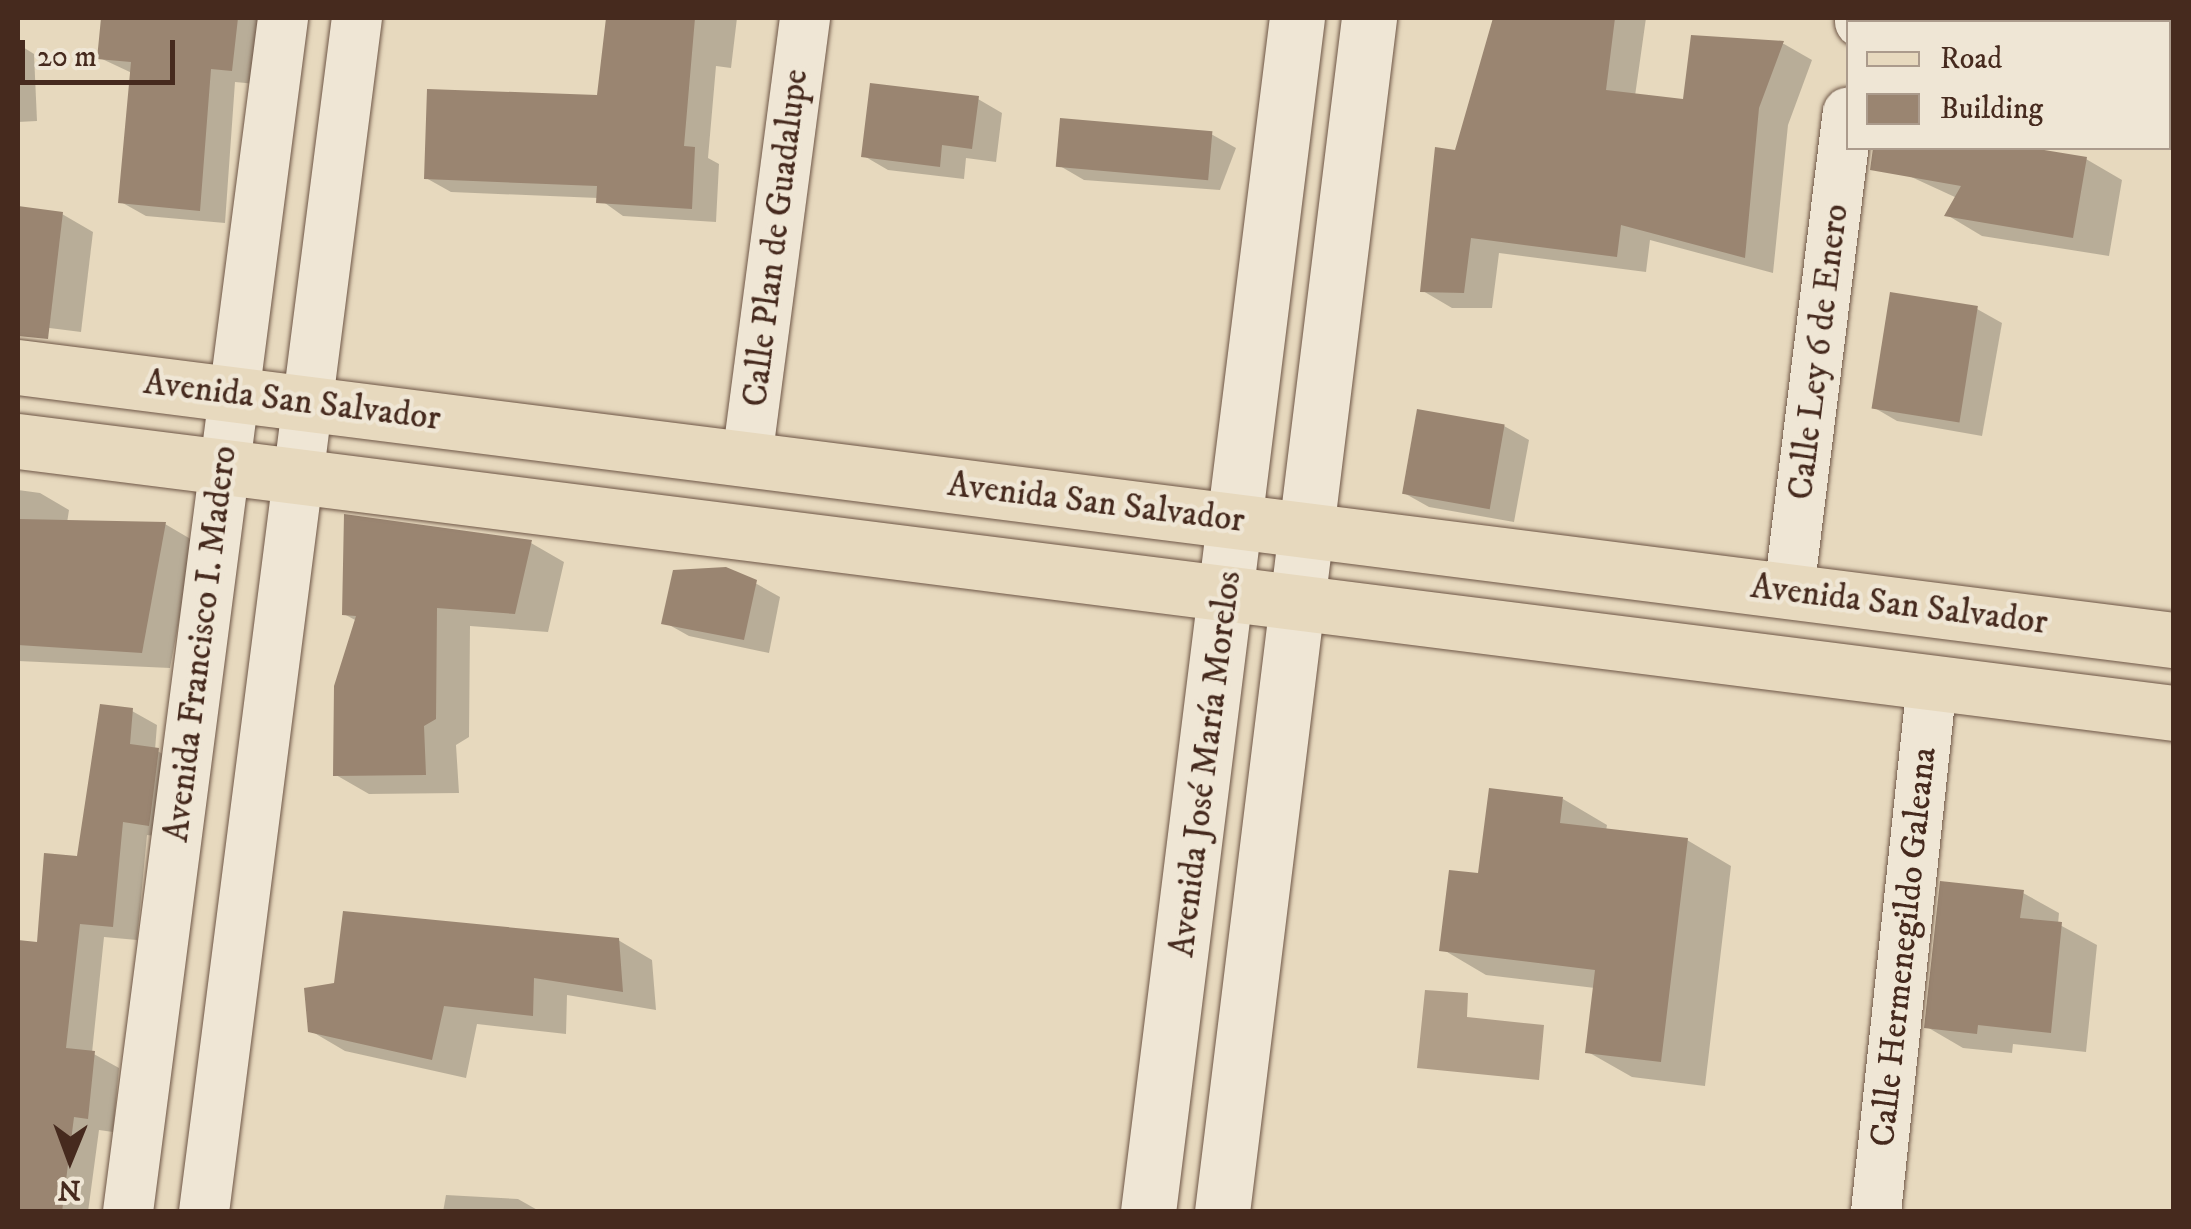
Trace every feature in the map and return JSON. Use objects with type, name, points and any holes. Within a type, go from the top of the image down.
[{"type":"main road","name":"Avenida San Salvador","points":[[18,367],[2174,640]]},
{"type":"main road","name":"Avenida San Salvador","points":[[18,441],[2174,713]]},
{"type":"street","name":"Avenida Francisco I. Madero","points":[[128,1212],[282,18]]},
{"type":"street","points":[[204,1212],[357,18]]},
{"type":"street","name":"Calle Plan de Guadalupe","points":[[747,459],[805,18]]},
{"type":"street","name":"Avenida José María Morelos","points":[[1148,1212],[1297,18]]},
{"type":"street","name":"Avenida José María Morelos","points":[[1222,1212],[1369,18]]},
{"type":"street","name":"Calle Ley 6 de Enero","points":[[1789,591],[1846,129]]},
{"type":"street","name":"Calle Hermenegildo Galeana","points":[[1876,1212],[1932,682]]},
{"type":"shaded area","points":[[1425,990],[1468,993],[1467,1017],[1544,1025],[1539,1080],[1417,1068]]},
{"type":"building","points":[[101,18],[238,18],[232,71],[211,69],[200,211],[118,203],[131,62],[97,59]]},
{"type":"building","points":[[606,18],[695,18],[684,146],[695,147],[692,209],[596,203],[597,186],[424,179],[427,89],[597,95]]},
{"type":"building","points":[[1493,18],[1615,18],[1606,90],[1683,99],[1691,35],[1784,41],[1759,108],[1745,258],[1621,225],[1617,257],[1471,238],[1464,293],[1420,292],[1435,147],[1455,150]]},
{"type":"building","points":[[870,83],[979,96],[972,149],[942,145],[940,167],[861,157]]},
{"type":"building","points":[[1060,118],[1212,131],[1208,180],[1056,167]]},
{"type":"building","points":[[1873,150],[2044,150],[2087,157],[2073,238],[1944,216],[1961,186],[1870,170]]},
{"type":"building","points":[[18,206],[63,212],[48,339],[18,336]]},
{"type":"building","points":[[1890,292],[1978,306],[1959,422],[1872,409]]},
{"type":"building","points":[[1417,409],[1505,424],[1490,509],[1402,494]]},
{"type":"building","points":[[344,514],[532,540],[515,614],[437,608],[436,719],[424,726],[426,775],[333,776],[334,686],[356,616],[342,615]]},
{"type":"building","points":[[18,519],[166,522],[142,653],[18,645]]},
{"type":"building","points":[[726,567],[757,580],[744,640],[661,624],[673,570]]},
{"type":"building","points":[[100,704],[133,708],[130,744],[159,748],[149,826],[123,822],[113,927],[80,924],[66,1048],[95,1051],[88,1119],[74,1117],[62,1212],[18,1212],[18,940],[37,942],[44,853],[77,856]]},
{"type":"building","points":[[1489,788],[1563,797],[1560,823],[1688,838],[1661,1062],[1585,1053],[1595,970],[1439,951],[1449,870],[1478,873]]},
{"type":"building","points":[[1940,881],[2024,890],[2020,918],[2062,922],[2051,1033],[1978,1025],[1977,1034],[1924,1028]]},
{"type":"building","points":[[343,911],[619,938],[623,992],[534,978],[533,1016],[444,1006],[432,1060],[308,1032],[304,988],[334,983]]}]
